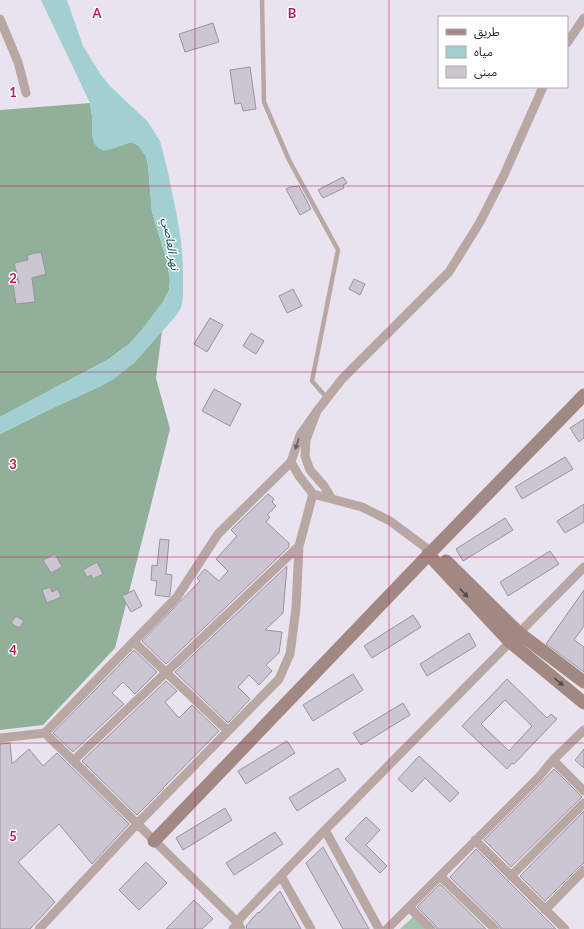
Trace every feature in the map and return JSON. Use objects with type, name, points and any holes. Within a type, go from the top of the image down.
[{"type":"main road","points":[[154,841],[429,550],[584,395]]},
{"type":"main road","points":[[429,550],[514,638],[584,702]]},
{"type":"main road","points":[[514,638],[584,682]]},
{"type":"street","points":[[568,42],[584,18]]},
{"type":"street","points":[[0,19],[18,62],[26,93]]},
{"type":"street","points":[[0,738],[45,733],[177,598],[218,534],[291,462],[300,435],[342,379],[449,272],[484,215],[504,175],[543,88]]},
{"type":"street","points":[[317,411],[306,440],[305,456],[310,470],[332,498]]},
{"type":"street","points":[[291,462],[299,476],[314,494],[362,507],[390,521],[429,550]]},
{"type":"street","points":[[39,929],[137,824],[279,679],[290,654],[296,608],[299,546],[314,494]]},
{"type":"street","points":[[73,761],[299,546]]},
{"type":"street","points":[[45,733],[154,841],[237,927],[242,916],[584,567]]},
{"type":"street","points":[[134,642],[228,731]]},
{"type":"street","points":[[387,929],[584,730]]},
{"type":"street","points":[[553,760],[584,791]]},
{"type":"street","points":[[511,876],[584,803]]},
{"type":"street","points":[[325,830],[379,929]]},
{"type":"street","points":[[475,840],[565,929]]},
{"type":"street","points":[[545,910],[584,870]]},
{"type":"street","points":[[281,876],[311,929]]},
{"type":"street","points":[[440,876],[495,929]]},
{"type":"street","points":[[409,907],[431,929]]},
{"type":"lane","points":[[262,0],[264,102],[290,160],[338,250],[312,381],[327,398]]},
{"type":"shaded area","points":[[90,103],[92,116],[92,136],[111,149],[131,142],[138,145],[146,156],[152,212],[167,261],[170,280],[169,290],[163,302],[141,331],[128,345],[109,359],[0,417],[0,110]]},
{"type":"shaded area","points":[[162,331],[156,378],[170,429],[115,648],[43,725],[0,730],[0,434],[101,386],[134,363]]},
{"type":"shaded area","points":[[413,917],[425,929],[400,929]]},
{"type":"water","name":"نهر العاصي","points":[[41,0],[67,0],[83,46],[101,75],[110,86],[148,122],[160,141],[167,168],[181,240],[183,297],[181,308],[175,317],[134,363],[114,379],[0,434],[0,417],[109,359],[128,345],[141,331],[163,302],[169,290],[170,280],[167,261],[152,212],[146,156],[138,145],[131,142],[104,151],[98,148],[94,143],[92,136],[92,116],[90,103]]},
{"type":"building","points":[[213,23],[219,42],[185,52],[179,34]]},
{"type":"building","points":[[250,67],[256,109],[243,111],[241,103],[235,104],[230,70]]},
{"type":"building","points":[[343,177],[347,183],[343,185],[344,188],[323,198],[318,190]]},
{"type":"building","points":[[299,186],[311,209],[300,215],[286,189]]},
{"type":"building","points":[[41,252],[46,274],[32,278],[35,302],[16,304],[13,284],[19,283],[14,263],[28,260],[27,255]]},
{"type":"building","points":[[354,279],[365,284],[360,295],[349,289]]},
{"type":"building","points":[[293,289],[302,306],[287,313],[279,296]]},
{"type":"building","points":[[210,318],[223,325],[207,352],[194,344]]},
{"type":"building","points":[[251,333],[264,341],[256,354],[243,346]]},
{"type":"building","points":[[214,389],[241,404],[230,426],[202,411]]},
{"type":"building","points":[[584,419],[584,438],[579,442],[570,428]]},
{"type":"building","points":[[565,457],[573,469],[522,499],[515,487]]},
{"type":"building","points":[[268,494],[274,499],[272,502],[276,506],[267,515],[270,517],[266,522],[289,543],[289,547],[166,664],[142,641],[200,581],[197,578],[205,569],[219,581],[228,571],[216,559],[237,536],[231,530]]},
{"type":"building","points":[[584,504],[584,522],[565,533],[557,521]]},
{"type":"building","points":[[505,518],[513,530],[463,561],[456,549]]},
{"type":"building","points":[[160,539],[169,540],[166,574],[172,575],[169,597],[155,595],[157,581],[151,580],[152,565],[157,566]]},
{"type":"building","points":[[550,551],[559,564],[508,596],[500,582]]},
{"type":"building","points":[[55,554],[62,567],[51,573],[43,560]]},
{"type":"building","points":[[97,562],[103,574],[93,579],[91,575],[87,577],[83,570]]},
{"type":"building","points":[[287,566],[283,613],[265,630],[282,632],[279,653],[266,665],[272,671],[259,685],[249,675],[238,687],[250,699],[228,723],[175,672]]},
{"type":"building","points":[[50,587],[52,592],[58,589],[61,597],[47,603],[42,590]]},
{"type":"building","points":[[134,590],[142,606],[131,612],[122,596]]},
{"type":"building","points":[[584,590],[584,626],[574,640],[584,647],[584,672],[546,644]]},
{"type":"building","points":[[413,615],[421,627],[372,658],[364,646]]},
{"type":"building","points":[[16,616],[24,621],[19,628],[11,623]]},
{"type":"building","points":[[469,633],[476,646],[427,676],[420,664]]},
{"type":"building","points":[[134,650],[157,672],[135,694],[123,682],[112,693],[124,704],[73,752],[53,733]]},
{"type":"building","points":[[353,674],[363,690],[313,721],[303,705]]},
{"type":"building","points":[[507,679],[547,718],[551,714],[557,719],[514,764],[512,763],[507,769],[462,726]],"holes":[[[505,700],[532,726],[509,751],[481,724]]]},
{"type":"building","points":[[166,681],[177,691],[165,702],[179,718],[192,705],[219,731],[137,815],[82,761]]},
{"type":"building","points":[[403,703],[410,715],[361,745],[353,733]]},
{"type":"building","points":[[287,741],[295,753],[246,784],[238,771]]},
{"type":"building","points":[[10,743],[12,764],[29,749],[43,766],[57,753],[129,824],[92,864],[59,824],[18,862],[55,902],[30,929],[0,929],[0,744]]},
{"type":"building","points":[[584,749],[584,768],[575,760]]},
{"type":"building","points":[[419,756],[459,793],[450,802],[425,778],[412,792],[398,779]]},
{"type":"building","points":[[338,768],[346,780],[297,811],[289,798]]},
{"type":"building","points":[[554,769],[582,797],[511,867],[484,840]]},
{"type":"building","points":[[225,808],[232,820],[183,850],[176,838]]},
{"type":"building","points":[[584,811],[584,863],[545,901],[520,876]]},
{"type":"building","points":[[366,817],[380,830],[366,845],[387,866],[380,873],[345,839]]},
{"type":"building","points":[[275,832],[283,844],[234,875],[226,863]]},
{"type":"building","points":[[323,847],[369,929],[343,929],[306,863]]},
{"type":"building","points":[[476,849],[556,929],[501,929],[499,925],[450,877]]},
{"type":"building","points":[[146,862],[167,883],[139,910],[119,890]]},
{"type":"building","points":[[440,884],[486,929],[437,929],[435,925],[417,907]]},
{"type":"building","points":[[280,891],[301,929],[247,929],[246,926],[258,912],[259,913]]},
{"type":"building","points":[[194,900],[213,919],[202,929],[166,929]]}]
